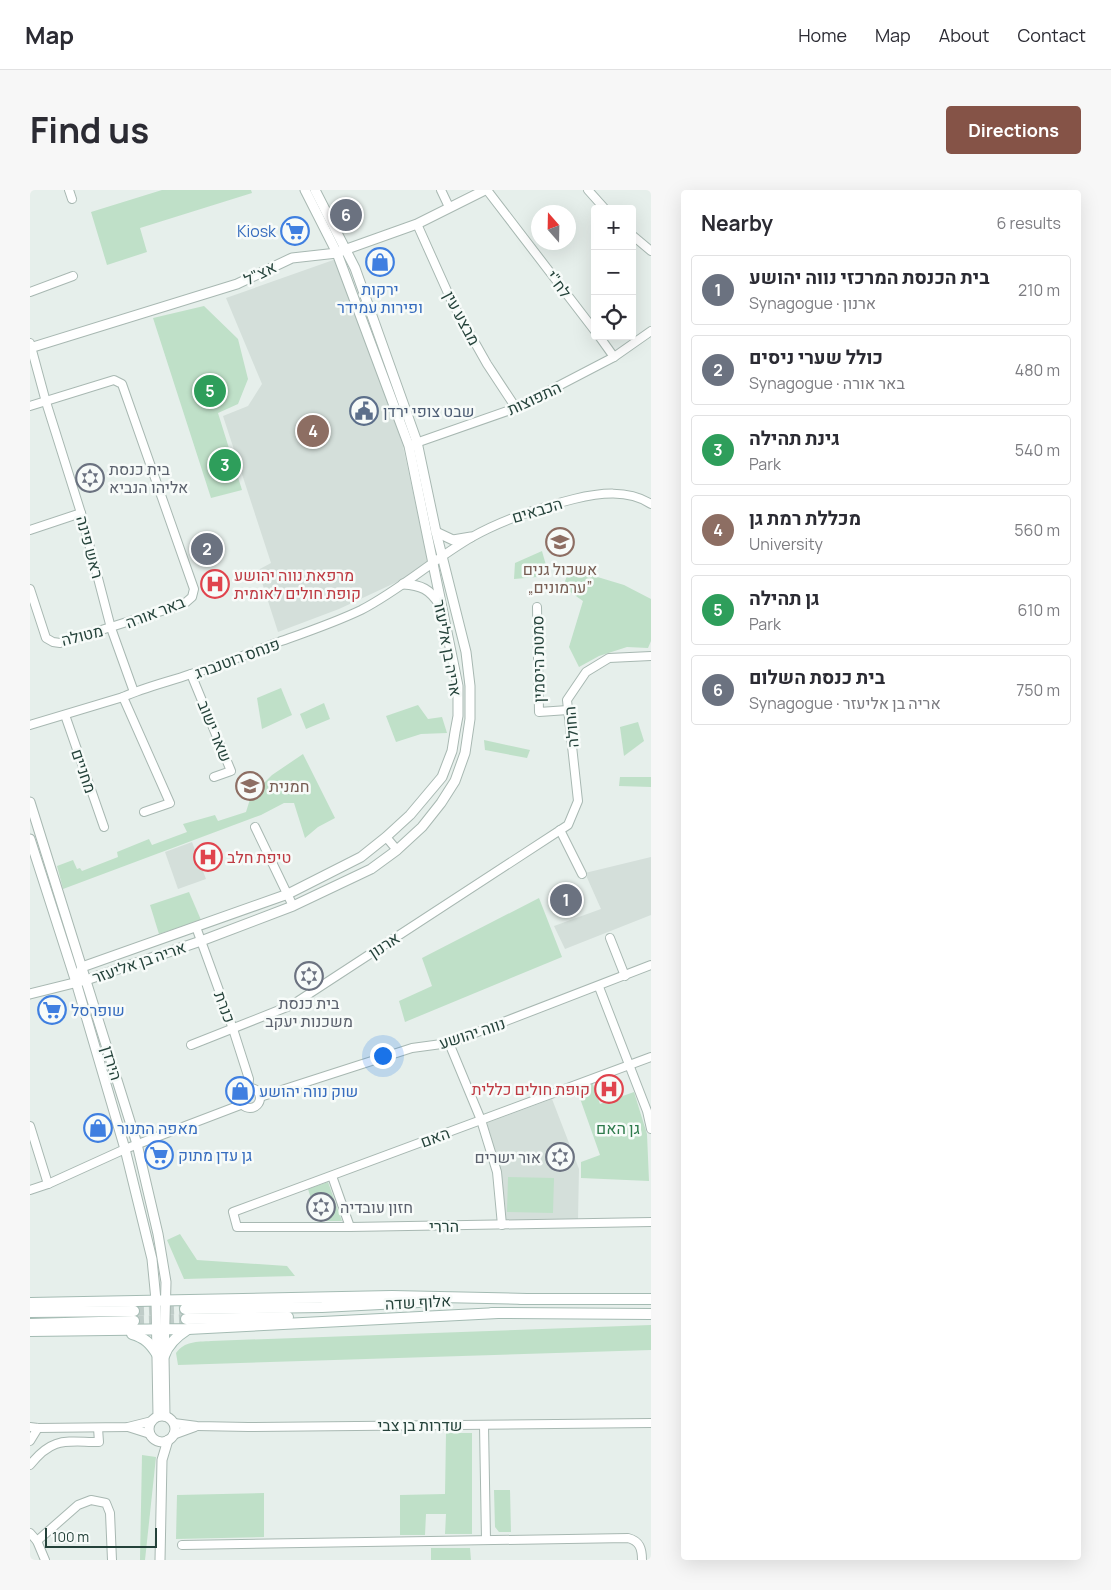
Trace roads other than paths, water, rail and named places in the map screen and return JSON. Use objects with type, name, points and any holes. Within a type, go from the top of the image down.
[{"type":"main road","points":[[30,1302],[392,1296],[527,1299]]},
{"type":"main road","name":"אלוף שדה","points":[[187,1319],[322,1307],[494,1299],[651,1299]]},
{"type":"main road","points":[[30,1312],[134,1316],[30,1324]]},
{"type":"main road","points":[[30,1331],[161,1330],[187,1319],[498,1313],[651,1314]]},
{"type":"main road","points":[[119,1331],[144,1337],[161,1355],[181,1333],[187,1319]]},
{"type":"street","points":[[69,190],[72,199]]},
{"type":"street","name":"אריה בן אליעזר","points":[[76,982],[82,966],[288,894],[361,857],[410,815],[442,777],[452,751],[458,716],[458,686],[433,564],[413,444],[337,253],[305,190]]},
{"type":"street","name":"אריה בן אליעזר","points":[[76,982],[201,940],[293,906],[371,869],[397,850],[422,826],[455,781],[465,753],[470,719],[470,686],[466,652],[443,556],[413,444],[355,268],[315,190]]},
{"type":"street","points":[[441,190],[449,207]]},
{"type":"street","name":"אצ\"ל","points":[[31,346],[237,284],[292,258],[337,253],[347,250],[417,224],[486,190]]},
{"type":"street","name":"לח\"י","points":[[486,190],[591,326]]},
{"type":"street","points":[[588,190],[601,205]]},
{"type":"street","name":"מבצע עין","points":[[417,224],[452,302],[487,364],[516,408]]},
{"type":"street","points":[[636,238],[651,251]]},
{"type":"street","points":[[30,292],[74,276]]},
{"type":"street","name":"התפוצות","points":[[413,444],[516,408],[614,357],[651,331]]},
{"type":"street","points":[[602,340],[614,357]]},
{"type":"street","name":"ראש פינה","points":[[31,346],[46,402],[81,513],[111,628],[134,692]]},
{"type":"street","name":"באר אורה","points":[[46,402],[114,380],[122,384],[194,588],[192,597],[184,604],[111,628]]},
{"type":"street","points":[[30,406],[46,402]]},
{"type":"street","name":"הכבאים","points":[[433,564],[472,538],[510,518],[540,507],[599,493],[621,494],[644,499],[651,504]]},
{"type":"street","points":[[30,530],[81,513]]},
{"type":"street","points":[[436,532],[453,540],[472,538]]},
{"type":"street","name":"פנחס רוטנברג","points":[[30,725],[123,697],[298,636],[361,610],[433,564]]},
{"type":"street","points":[[403,584],[426,588],[434,595],[443,610]]},
{"type":"street","name":"מטולה","points":[[30,589],[46,638],[53,642],[60,643],[111,628]]},
{"type":"street","name":"סמטת היסמין","points":[[537,607],[539,712],[568,710]]},
{"type":"street","name":"החולה","points":[[568,825],[578,801],[567,700],[586,672],[609,658],[651,656]]},
{"type":"street","name":"שאר ישוב","points":[[191,674],[231,771],[214,777]]},
{"type":"street","points":[[123,697],[170,803],[144,812]]},
{"type":"street","name":"מחניים","points":[[65,715],[104,827]]},
{"type":"street","name":"הירדן","points":[[30,802],[137,1144],[158,1234],[166,1282],[161,1299]]},
{"type":"street","name":"ארנון","points":[[191,1045],[292,1005],[568,825]]},
{"type":"street","points":[[255,827],[293,906]]},
{"type":"street","points":[[560,830],[582,874]]},
{"type":"street","points":[[386,837],[397,850]]},
{"type":"street","name":"הירדן","points":[[30,838],[76,982],[125,1149],[161,1299],[158,1418]]},
{"type":"street","name":"כנרת","points":[[196,927],[233,1029],[249,1079],[248,1088]]},
{"type":"street","points":[[610,938],[625,976]]},
{"type":"street","name":"נווה יהושע","points":[[260,1097],[412,1048],[450,1044],[651,965]]},
{"type":"street","points":[[30,994],[76,982]]},
{"type":"street","points":[[599,986],[647,1111],[651,1129]]},
{"type":"street","points":[[450,1044],[481,1120],[498,1172],[502,1225]]},
{"type":"street","name":"האם","points":[[237,1227],[233,1212],[651,1057]]},
{"type":"street","points":[[248,1088],[257,1091],[260,1097],[258,1103],[248,1107],[243,1104],[241,1095],[248,1088]]},
{"type":"street","points":[[30,1190],[48,1184],[137,1144],[243,1104]]},
{"type":"street","points":[[30,1126],[48,1184]]},
{"type":"street","points":[[332,1176],[350,1227]]},
{"type":"street","name":"הררי","points":[[237,1227],[651,1222]]},
{"type":"street","points":[[158,1418],[149,1427],[162,1460]]},
{"type":"street","points":[[30,1441],[34,1428],[128,1427],[158,1418],[174,1424],[162,1460],[160,1560]]},
{"type":"street","name":"שדרות בן צבי","points":[[174,1424],[197,1426],[648,1424]]},
{"type":"street","points":[[484,1425],[486,1540]]},
{"type":"street","name":"שדרות בן צבי","points":[[171,1437],[197,1426]]},
{"type":"street","points":[[128,1427],[159,1441],[171,1437]]},
{"type":"street","points":[[30,1465],[40,1452],[59,1442],[99,1442],[98,1428]]},
{"type":"street","points":[[37,1542],[78,1505],[92,1500],[106,1503],[110,1513],[112,1560]]},
{"type":"street","points":[[30,1533],[37,1542],[44,1560]]},
{"type":"street","points":[[182,1545],[628,1538],[639,1544],[642,1549],[642,1560]]},
{"type":"tunnel","points":[[134,1311],[185,1309]]},
{"type":"tunnel","points":[[134,1321],[186,1319]]},
{"type":"place","name":"בית כנסת השלום","points":[[346,215]]},
{"type":"place","name":"Kiosk","points":[[295,231]]},
{"type":"place","name":"ירקות ופירות עמידר","points":[[380,262]]},
{"type":"place","name":"גן תהילה","points":[[210,391]]},
{"type":"place","name":"שבט צופי ירדן","points":[[364,411]]},
{"type":"place","name":"מכללת רמת גן","points":[[313,431]]},
{"type":"place","name":"גינת תהילה","points":[[225,465]]},
{"type":"place","name":"בית כנסת אליהו הנביא","points":[[90,478]]},
{"type":"place","name":"אשכול גנים „ערמונים”","points":[[560,542]]},
{"type":"place","name":"כולל שערי ניסים","points":[[207,549]]},
{"type":"place","name":"מרפאת נווה יהושע קופת חולים לאומית","points":[[215,584]]},
{"type":"place","name":"חמנית","points":[[250,786]]},
{"type":"place","name":"טיפת חלב","points":[[208,857]]},
{"type":"place","name":"בית הכנסת המרכזי נווה יהושע","points":[[566,900]]},
{"type":"place","name":"בית כנסת משכנות יעקב","points":[[309,976]]},
{"type":"place","name":"שופרסל","points":[[52,1010]]},
{"type":"place","name":"קופת חולים כללית","points":[[609,1089]]},
{"type":"place","name":"שוק נווה יהושע","points":[[240,1091]]},
{"type":"place","name":"מאפה התנור","points":[[98,1128]]},
{"type":"place","name":"גן עדן מתוק","points":[[159,1155]]},
{"type":"place","name":"אור ישרים","points":[[560,1157]]},
{"type":"place","name":"חזון עובדיה","points":[[321,1207]]},
{"type":"park label","name":"גן האם","points":[[618,1128]]}]
